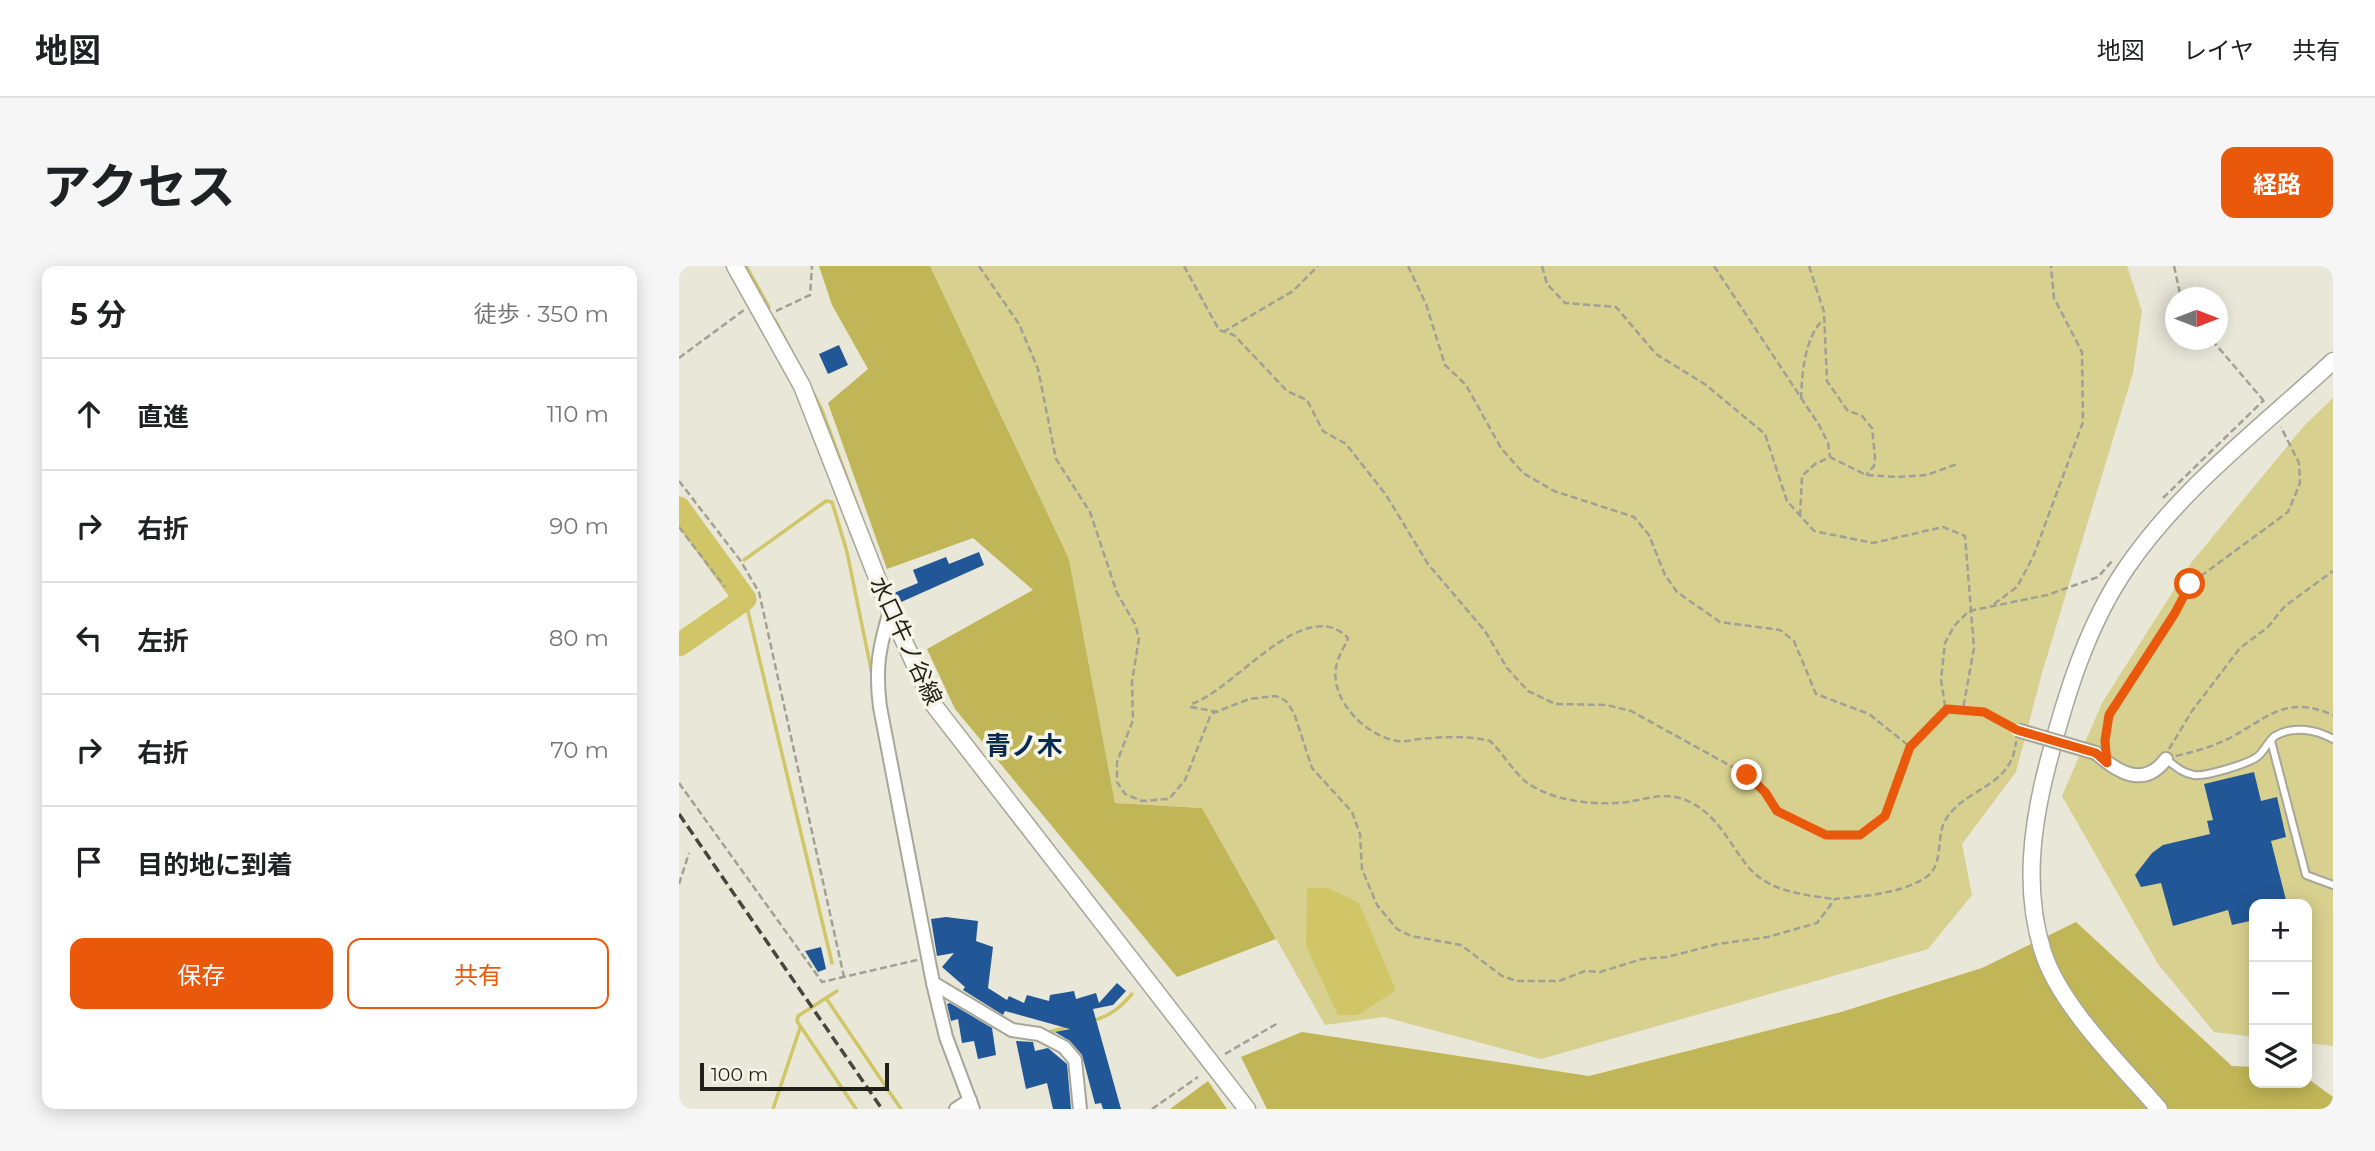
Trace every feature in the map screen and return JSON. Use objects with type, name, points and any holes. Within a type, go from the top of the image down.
[{"type":"main road","name":"水口牛ノ谷線","points":[[735,266],[801,386],[890,611],[933,704],[1247,1109]]},
{"type":"main road","points":[[2159,1109],[2087,1025],[2043,952],[2031,881],[2033,831],[2063,706],[2109,597],[2151,535],[2208,476],[2333,361]]},
{"type":"street","points":[[890,611],[877,652],[876,676],[927,958],[946,1037],[971,1104],[957,1109]]},
{"type":"street","points":[[2017,730],[2096,753],[2119,773],[2132,776],[2145,775],[2159,768],[2166,759]]},
{"type":"street","points":[[933,983],[1012,1030],[1039,1034],[1064,1047],[1075,1059],[1080,1109]]},
{"type":"lane","points":[[2166,759],[2181,772],[2197,776],[2246,763],[2259,756],[2271,741],[2296,730],[2320,731],[2333,739]]},
{"type":"lane","points":[[2271,741],[2306,875],[2333,885]]},
{"type":"path","points":[[679,358],[759,310],[810,295],[812,266]]},
{"type":"path","points":[[979,266],[1024,335],[1038,369],[1056,459],[1090,512],[1117,593],[1135,624],[1139,638],[1132,682],[1133,720],[1117,762],[1117,782],[1125,794],[1142,801],[1169,799],[1185,780],[1205,725],[1212,715],[1249,699],[1276,696],[1286,701],[1294,713],[1312,768],[1352,812],[1360,834],[1362,869],[1377,905],[1398,929],[1411,936],[1461,945],[1502,976],[1517,981],[1559,981],[1585,971],[1600,972],[1641,958],[1667,957],[1718,944],[1768,937],[1817,923],[1835,900]]},
{"type":"path","points":[[1184,266],[1219,330],[1234,335],[1287,391],[1307,400],[1323,431],[1346,444],[1392,504],[1428,565],[1465,606],[1507,668],[1528,691],[1555,704],[1608,705],[1631,710],[1747,775],[1765,792],[1777,811],[1826,835],[1860,835],[1885,816],[1910,747],[1947,709],[1984,712],[2017,730],[2011,763],[2001,776],[1954,810],[1944,821],[1933,871],[1924,879],[1881,894],[1835,900],[1794,893],[1771,885],[1750,869],[1732,841],[1711,818],[1691,802],[1669,795],[1593,803],[1546,793],[1527,782],[1490,741],[1454,736],[1401,742],[1374,734],[1358,721],[1345,703],[1336,681],[1336,663],[1348,638],[1328,627],[1305,626],[1191,704],[1192,707],[1217,712]]},
{"type":"path","points":[[1223,332],[1293,291],[1318,266]]},
{"type":"path","points":[[1408,266],[1426,304],[1445,365],[1466,385],[1501,448],[1523,473],[1554,491],[1634,517],[1649,535],[1665,575],[1691,605],[1720,622],[1780,630],[1794,641],[1816,694],[1869,715],[1910,747]]},
{"type":"path","points":[[1542,266],[1547,284],[1565,303],[1616,307],[1656,354],[1706,386],[1765,434],[1787,501],[1814,531],[1873,543],[1943,527],[1965,536],[1973,609],[1974,648],[1963,709]]},
{"type":"path","points":[[1713,266],[1819,425],[1828,443],[1830,457]]},
{"type":"path","points":[[1809,266],[1823,320],[1827,381],[1847,410],[1863,416],[1872,428],[1874,466],[1866,475]]},
{"type":"path","points":[[1994,604],[2017,587],[2033,557],[2083,422],[2082,352],[2054,298],[2051,266]]},
{"type":"path","points":[[2174,266],[2179,287]]},
{"type":"path","points":[[1801,399],[1805,362],[1811,340],[1823,320]]},
{"type":"path","points":[[2107,763],[2105,741],[2109,715],[2175,613],[2190,584],[2288,512],[2300,483],[2299,463],[2276,414],[2221,350]]},
{"type":"path","points":[[2157,505],[2181,478],[2264,400]]},
{"type":"path","points":[[1800,516],[1802,476],[1815,464],[1830,457]]},
{"type":"path","points":[[1830,457],[1866,475],[1927,475],[1957,464]]},
{"type":"path","points":[[679,481],[740,560],[759,592],[844,977]]},
{"type":"path","points":[[679,527],[725,587]]},
{"type":"path","points":[[1947,709],[1941,680],[1945,643],[1954,626],[1973,609],[2047,596],[2098,577],[2118,555]]},
{"type":"path","points":[[2166,759],[2173,738],[2240,648],[2267,628],[2285,606],[2333,570]]},
{"type":"path","points":[[2166,759],[2209,748],[2279,708],[2321,709],[2333,715]]},
{"type":"path","points":[[679,783],[822,982],[927,958]]},
{"type":"path","points":[[679,884],[689,853]]},
{"type":"path","points":[[1225,1054],[1278,1023]]},
{"type":"path","points":[[1152,1109],[1198,1077]]},
{"type":"shaded area","points":[[819,266],[930,266],[1069,559],[1115,803],[1202,808],[1276,939],[1177,977],[955,709],[927,649],[1033,590],[973,538],[887,569],[828,403],[868,369],[832,305]]},
{"type":"shaded area","points":[[930,266],[2127,266],[2142,311],[2133,373],[2042,673],[2016,772],[1962,844],[1972,895],[1928,949],[1541,1059],[1384,1017],[1325,1025],[1202,808],[1115,803],[1069,559]]},
{"type":"shaded area","points":[[2333,398],[2333,1046],[2312,1044],[2312,899],[2249,899],[2249,1036],[2214,1032],[2158,964],[2062,796],[2102,703],[2191,563],[2304,426]]},
{"type":"shaded area","points":[[1307,888],[1328,888],[1359,903],[1396,990],[1358,1015],[1338,1015],[1306,946]]},
{"type":"shaded area","points":[[2076,922],[2232,1066],[2249,1067],[2249,1088],[2312,1088],[2312,1082],[2333,1097],[2333,1109],[1267,1109],[1241,1057],[1302,1032],[1589,1076],[1841,1012],[1982,968]]},
{"type":"shaded area","points":[[1208,1081],[1227,1109],[1170,1109]]},
{"type":"building","points":[[839,345],[848,365],[828,374],[819,354]]},
{"type":"building","points":[[979,552],[984,565],[899,603],[894,593],[918,583],[913,570],[946,557],[949,564]]},
{"type":"building","points":[[2254,772],[2261,801],[2277,797],[2286,837],[2271,841],[2286,899],[2249,899],[2249,921],[2232,925],[2228,910],[2173,926],[2161,883],[2141,887],[2135,875],[2152,853],[2163,845],[2210,834],[2207,821],[2213,820],[2204,784]]},
{"type":"building","points":[[946,917],[978,921],[976,941],[993,947],[988,988],[1007,1000],[1009,996],[1024,1003],[1027,995],[1049,1001],[1050,995],[1074,991],[1076,999],[1096,993],[1099,1003],[1117,983],[1126,991],[1113,1005],[1093,1009],[1121,1109],[1103,1109],[1101,1103],[1095,1104],[1082,1055],[1070,1041],[1055,1032],[1070,1029],[1005,1011],[1003,1015],[963,990],[965,987],[942,967],[954,953],[937,956],[931,919]]},
{"type":"building","points":[[821,947],[826,969],[818,972],[805,951]]},
{"type":"building","points":[[950,1003],[992,1028],[996,1055],[978,1059],[974,1041],[962,1043],[958,1019],[951,1021],[947,1004]]},
{"type":"building","points":[[1016,1041],[1033,1042],[1035,1051],[1048,1048],[1067,1064],[1071,1109],[1053,1109],[1047,1083],[1026,1089]]},
{"type":"waterway","points":[[746,266],[769,307]]},
{"type":"waterway","points":[[775,320],[822,410],[861,516]]},
{"type":"waterway","points":[[744,560],[826,501],[832,502],[847,552],[873,679]]},
{"type":"waterway","points":[[679,508],[745,599],[679,645]]},
{"type":"waterway","points":[[745,599],[832,963]]},
{"type":"waterway","points":[[837,991],[798,1016],[797,1021],[856,1109]]},
{"type":"waterway","points":[[1092,1021],[1114,1011],[1132,994]]},
{"type":"waterway","points":[[826,998],[901,1109]]},
{"type":"waterway","points":[[1046,1033],[1067,1027]]},
{"type":"waterway","points":[[773,1109],[800,1028]]},
{"type":"railway","points":[[679,814],[882,1109]]},
{"type":"district","name":"青ノ木","points":[[1024,746]]},
{"type":"route","points":[[1747,775],[1765,792],[1777,811],[1826,835],[1860,835],[1885,816],[1910,747],[1947,709],[1984,712],[2017,730],[2096,753],[2107,763],[2105,741],[2109,715],[2175,613],[2190,584]]}]
